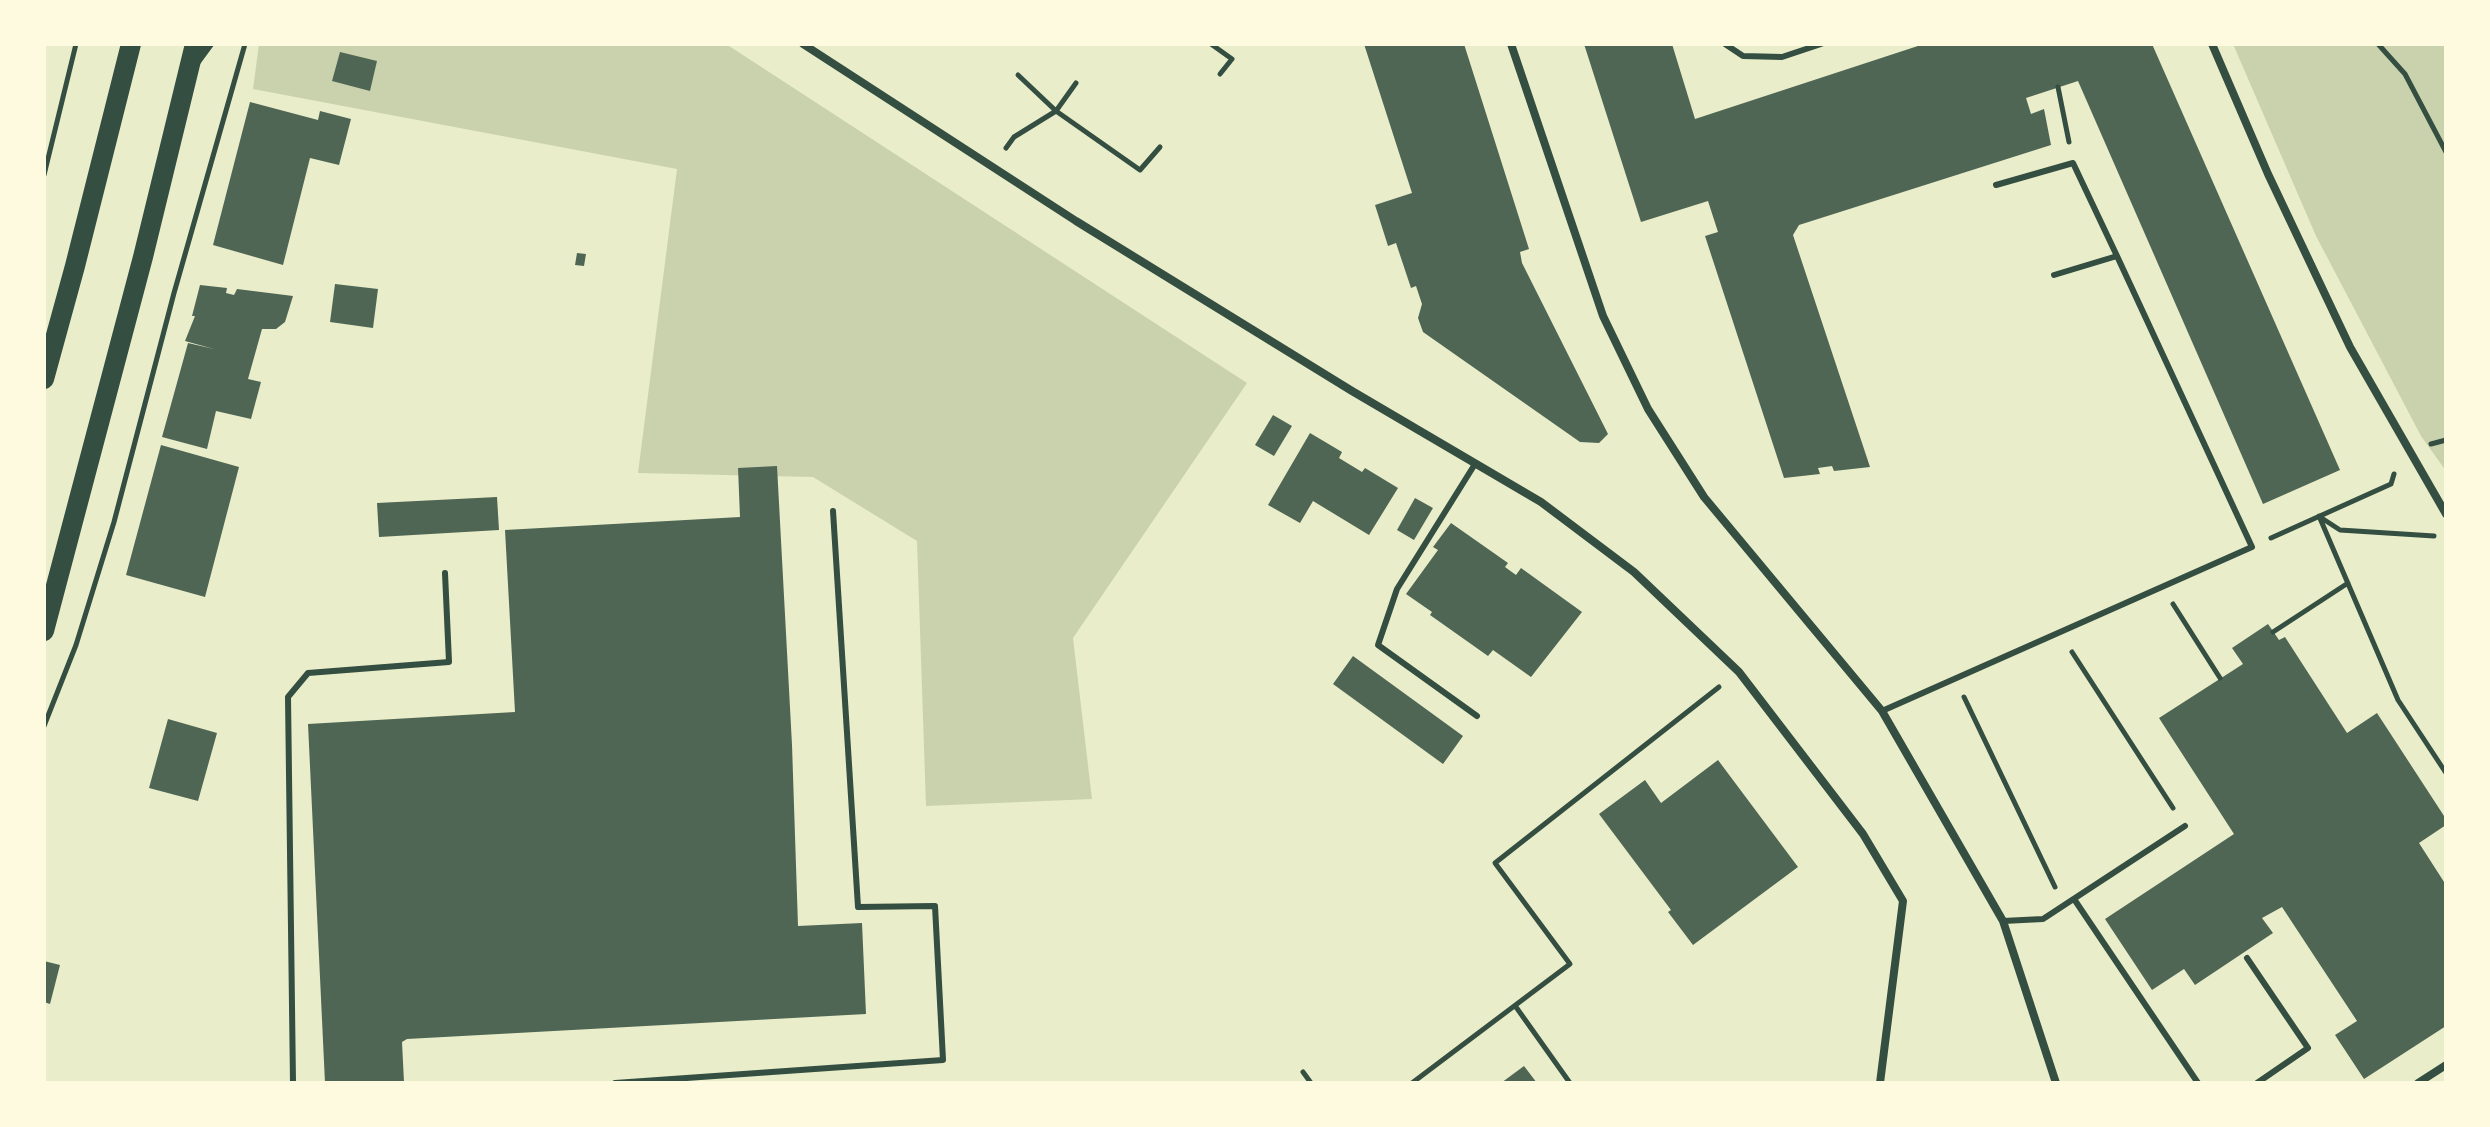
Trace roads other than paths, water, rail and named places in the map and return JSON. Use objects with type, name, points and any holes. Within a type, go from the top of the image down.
[{"type":"main road","points":[[44,379],[131,44]]},
{"type":"main road","points":[[44,631],[143,257],[195,44]]},
{"type":"street","points":[[189,73],[210,44]]},
{"type":"street","points":[[803,44],[1339,383],[1541,502],[1634,572],[1739,672],[1863,834],[1903,901],[1880,1083]]},
{"type":"street","points":[[1511,44],[1603,316],[1648,409],[1704,497],[1882,711],[2003,921],[2056,1083]]},
{"type":"street","points":[[2212,44],[2268,174],[2350,347],[2446,514]]},
{"type":"street","points":[[2418,1083],[2446,1065]]},
{"type":"lane","points":[[1725,44],[1743,56],[1782,57],[1821,44]]},
{"type":"lane","points":[[1882,711],[2252,547],[2073,163],[1996,185]]},
{"type":"lane","points":[[2054,275],[2117,256]]},
{"type":"lane","points":[[1475,464],[1397,589],[1378,645],[1477,716]]},
{"type":"lane","points":[[615,1083],[943,1060],[935,906],[858,907],[833,511]]},
{"type":"lane","points":[[293,1083],[288,697],[308,673],[449,662],[445,573]]},
{"type":"lane","points":[[2003,921],[2043,919],[2185,826]]},
{"type":"lane","points":[[2074,899],[2198,1083]]},
{"type":"lane","points":[[2247,958],[2308,1048],[2257,1083]]}]
